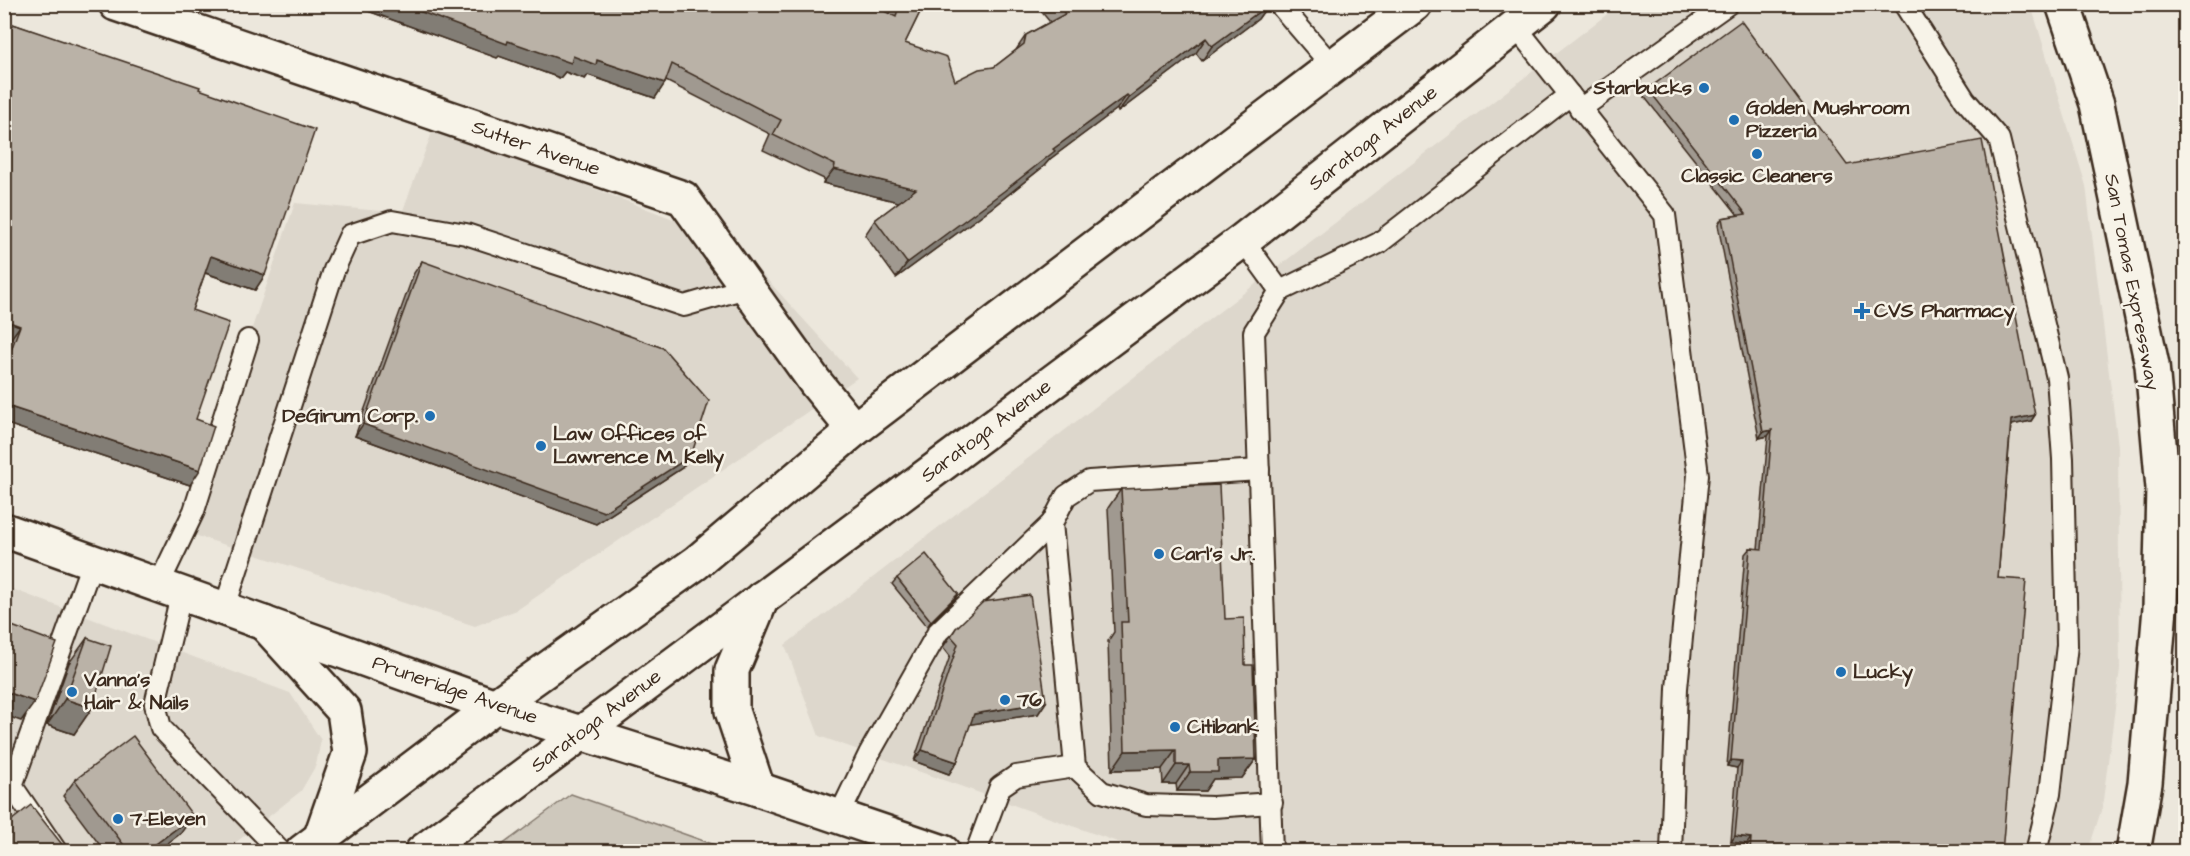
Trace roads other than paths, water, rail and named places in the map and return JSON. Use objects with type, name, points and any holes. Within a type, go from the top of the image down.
[{"type":"main road","name":"Sutter Avenue","points":[[116,4],[683,198],[819,388],[854,430]]},
{"type":"main road","points":[[311,845],[495,706],[696,562],[854,430],[1415,4]]},
{"type":"main road","name":"Saratoga Avenue","points":[[422,852],[1243,240],[1544,4]]},
{"type":"main road","name":"San Tomas Expressway","points":[[2063,4],[2097,104],[2152,364],[2163,488],[2160,608],[2145,783],[2133,852]]},
{"type":"main road","name":"Pruneridge Avenue","points":[[4,530],[170,587],[495,706],[758,789],[943,852]]},
{"type":"main road","points":[[758,789],[732,711],[732,670],[762,597]]},
{"type":"main road","points":[[261,620],[344,711],[350,753],[311,845]]},
{"type":"main road","points":[[2117,852],[2145,783]]},
{"type":"lane","points":[[1278,4],[1333,67]]},
{"type":"lane","points":[[1272,852],[1254,332],[1280,291],[1379,243],[1575,102],[1728,4]]},
{"type":"lane","points":[[1904,4],[1965,100],[1999,139],[2057,378],[2063,459],[2067,645],[2050,794],[2036,852]]},
{"type":"lane","points":[[1516,27],[1665,215],[1698,475],[1677,688],[1671,852]]},
{"type":"lane","points":[[225,607],[334,270],[351,235],[392,221],[466,234],[684,306],[746,288]]},
{"type":"lane","points":[[1243,240],[1280,291]]},
{"type":"lane","points":[[248,340],[170,587],[155,704],[161,728],[281,852]]},
{"type":"lane","points":[[839,816],[869,754],[938,632],[1052,523],[1066,496],[1089,481],[1259,470]]},
{"type":"lane","points":[[1052,523],[1075,767],[1101,792],[1146,805],[1214,807],[1272,803]]},
{"type":"lane","points":[[57,852],[12,786],[93,560]]},
{"type":"lane","points":[[976,852],[1000,787],[1016,776],[1075,767]]},
{"type":"place","name":"Starbucks","points":[[1704,88]]},
{"type":"place","name":"Golden Mushroom Pizzeria","points":[[1734,120]]},
{"type":"place","name":"Classic Cleaners","points":[[1757,154]]},
{"type":"place","name":"CVS Pharmacy","points":[[1862,311]]},
{"type":"place","name":"DeGirum Corp.","points":[[430,416]]},
{"type":"place","name":"Law Offices of Lawrence M. Kelly","points":[[541,446]]},
{"type":"place","name":"Carl's Jr.","points":[[1159,554]]},
{"type":"place","name":"Lucky","points":[[1841,672]]},
{"type":"place","name":"Vanna's Hair & Nails","points":[[72,692]]},
{"type":"place","name":"76","points":[[1005,700]]},
{"type":"place","name":"Citibank","points":[[1175,727]]},
{"type":"place","name":"7-Eleven","points":[[118,819]]}]
